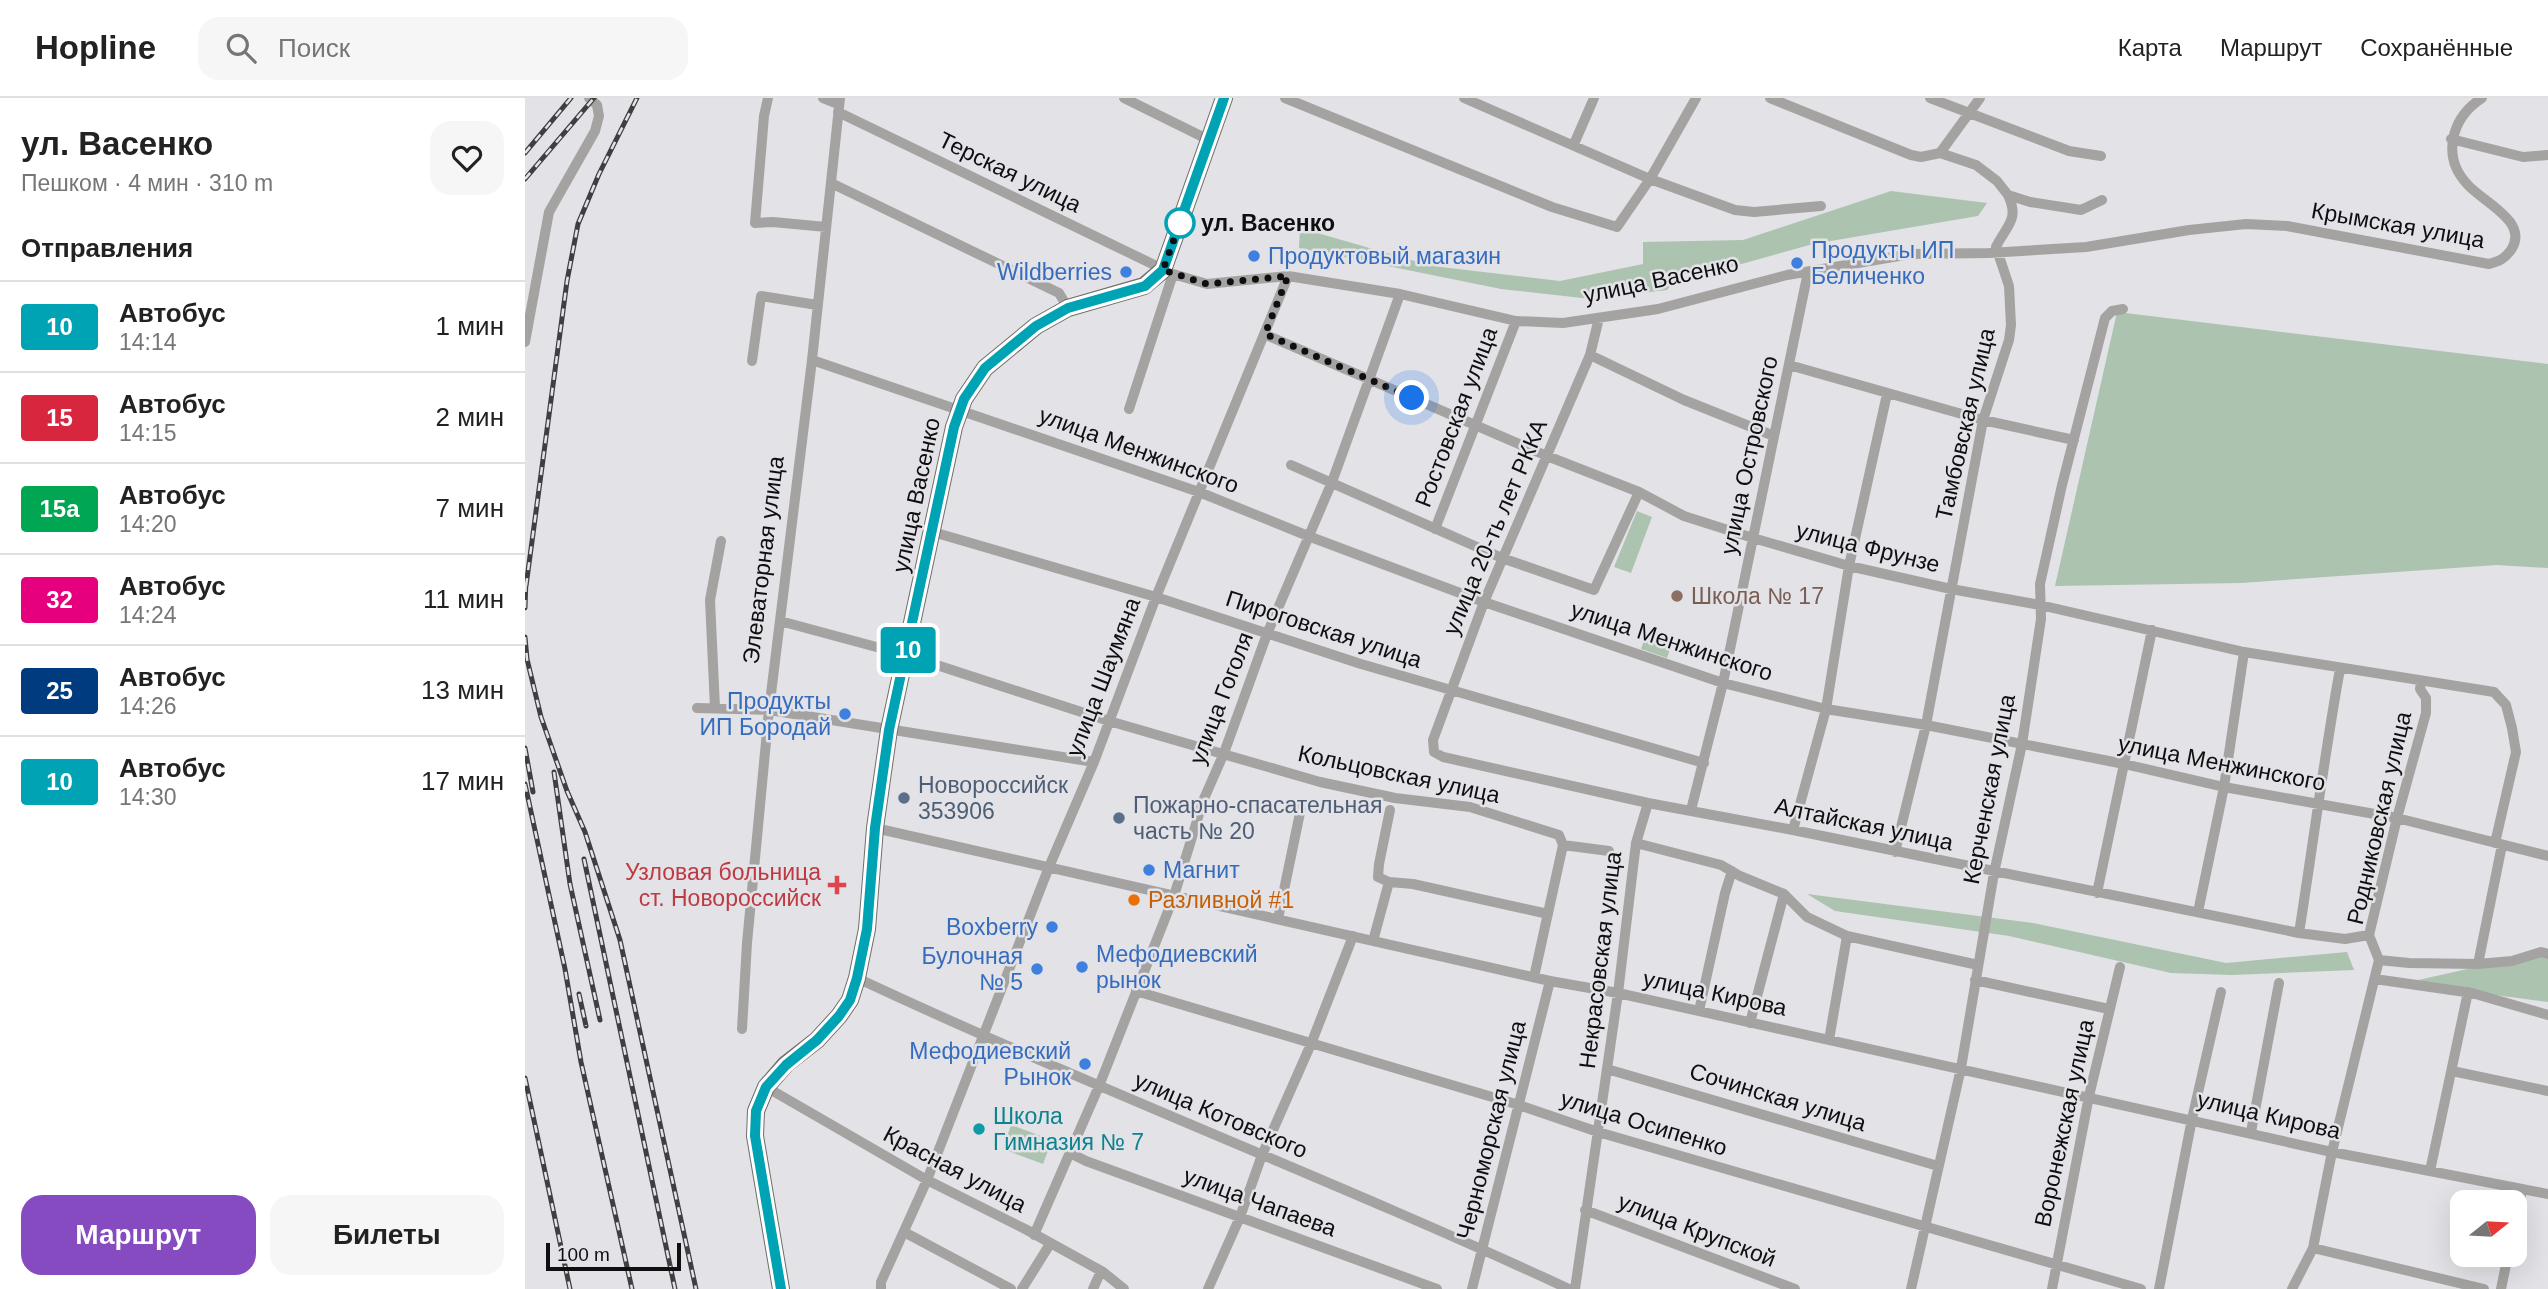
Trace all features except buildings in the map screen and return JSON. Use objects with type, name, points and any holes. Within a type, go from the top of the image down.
[{"type":"main road","points":[[1168,272],[1224,98]]},
{"type":"main road","name":"улица Васенко","points":[[781,1289],[755,1136],[756,1111],[766,1087],[839,1016],[850,1000],[857,978],[867,929],[875,828],[889,730],[960,409],[985,368],[1036,326],[1068,308],[1145,286],[1168,272]]},
{"type":"street","points":[[525,342],[549,212],[595,131],[599,116],[597,105],[589,98]]},
{"type":"street","points":[[768,98],[764,116],[755,223],[826,227]]},
{"type":"street","name":"Терская улица","points":[[823,98],[1168,272]]},
{"type":"street","points":[[1124,98],[1209,139]]},
{"type":"street","points":[[1285,98],[1552,207],[1617,227],[1650,179],[1696,98]]},
{"type":"street","points":[[1464,98],[1650,179],[1735,210],[1755,212],[1821,206]]},
{"type":"street","points":[[1574,144],[1594,98]]},
{"type":"street","points":[[1770,98],[1911,155],[1940,153],[1976,165],[1997,181],[2008,195],[2014,212],[2008,229],[1996,247],[1997,253]]},
{"type":"street","points":[[1930,98],[2069,151],[2101,156]]},
{"type":"street","points":[[1940,153],[1980,98]]},
{"type":"street","points":[[2481,98],[2457,124],[2451,139],[2523,158],[2548,155]]},
{"type":"street","name":"Элеваторная улица","points":[[742,1029],[747,943],[769,710],[812,360],[839,105]]},
{"type":"street","name":"Крымская улица","points":[[2086,247],[2189,230],[2246,224],[2287,226],[2489,264],[2504,260],[2515,245],[2515,231],[2499,210],[2466,184],[2453,161],[2451,139]]},
{"type":"street","points":[[831,183],[1059,293],[1068,308]]},
{"type":"street","points":[[2008,195],[2030,202],[2081,210],[2102,200]]},
{"type":"street","name":"улица Васенко","points":[[1168,272],[1207,284],[1288,276],[1400,293],[1515,321],[1563,323],[1658,309],[1808,272],[1911,254],[1997,253],[2086,247]]},
{"type":"street","name":"Тамбовская улица","points":[[1895,852],[1926,725],[1983,420],[2009,340],[2009,286],[1997,253]]},
{"type":"street","points":[[1129,409],[1168,272]]},
{"type":"street","name":"улица Островского","points":[[1691,810],[1723,683],[1808,272]]},
{"type":"street","name":"улица Шаумяна","points":[[881,1289],[881,1282],[927,1180],[1049,867],[1094,762],[1156,597],[1288,276]]},
{"type":"street","name":"улица Гоголя","points":[[1034,1235],[1099,1086],[1174,897],[1203,801],[1224,753],[1267,634],[1332,482],[1400,293]]},
{"type":"street","points":[[752,361],[761,296],[817,304]]},
{"type":"street","name":"Керченская улица","points":[[1911,1289],[1961,1068],[1994,873],[2022,744],[2041,619],[2040,584],[2062,485],[2105,318],[2112,311],[2123,309]]},
{"type":"street","name":"улица 20-ть лет РККА","points":[[1434,752],[1433,740],[1484,602],[1590,355],[1599,318]]},
{"type":"street","name":"Ростовская улица","points":[[1435,529],[1515,321]]},
{"type":"street","name":"улица Фрунзе","points":[[1265,334],[1547,456],[1639,492],[1684,516],[1849,566],[1951,589],[2040,605],[2244,652],[2494,692],[2506,705],[2516,752],[2498,844]]},
{"type":"street","points":[[1590,355],[1684,400],[1774,436]]},
{"type":"street","name":"улица Менжинского","points":[[812,360],[1199,492],[1484,602],[1723,683],[1826,709],[1926,725],[2124,764],[2224,787],[2397,818],[2548,856]]},
{"type":"street","points":[[1789,365],[1983,420],[2074,440]]},
{"type":"street","points":[[1793,831],[1826,709],[1849,566],[1887,394]]},
{"type":"street","points":[[1291,465],[1502,558],[1594,590],[1639,492]]},
{"type":"street","name":"Пироговская улица","points":[[933,532],[1156,597],[1451,691],[1704,763]]},
{"type":"street","points":[[715,708],[710,600],[721,541]]},
{"type":"street","name":"Кольцовская улица","points":[[780,621],[906,655],[1109,721],[1320,782],[1395,798],[1470,807],[1559,835],[1563,845],[1605,851]]},
{"type":"street","points":[[2097,893],[2152,630]]},
{"type":"street","points":[[2198,912],[2224,787],[2244,652]]},
{"type":"street","points":[[2299,933],[2319,804],[2322,765],[2340,669]]},
{"type":"street","name":"Родниковская улица","points":[[2379,960],[2377,949],[2369,935],[2426,713],[2426,698],[2420,689],[2421,681]]},
{"type":"street","points":[[697,708],[769,710],[1094,762]]},
{"type":"street","name":"Алтайская улица","points":[[1434,752],[1443,757],[1648,803],[2299,933],[2345,939],[2369,935]]},
{"type":"street","name":"Некрасовская улица","points":[[1572,1289],[1618,993],[1636,843],[1648,803]]},
{"type":"street","points":[[1279,919],[1301,808]]},
{"type":"street","points":[[1390,810],[1378,877],[1389,882],[1413,884],[1548,915]]},
{"type":"street","name":"улица Кирова","points":[[875,828],[1550,981],[1618,993],[1961,1068],[2332,1152],[2522,1190]]},
{"type":"street","points":[[1636,843],[1721,864],[1784,894],[1808,917],[1847,936],[1978,965]]},
{"type":"street","points":[[2478,964],[2498,844]]},
{"type":"street","points":[[1534,977],[1563,845]]},
{"type":"street","points":[[1699,1011],[1732,871]]},
{"type":"street","points":[[1373,941],[1389,882]]},
{"type":"street","points":[[1750,1023],[1784,894]]},
{"type":"street","points":[[1208,1289],[1240,1217],[1262,1155],[1311,1044],[1353,936]]},
{"type":"street","points":[[1829,1040],[1847,936]]},
{"type":"street","points":[[2292,1289],[2313,1248],[2332,1152],[2379,960],[2478,964],[2548,954]]},
{"type":"street","name":"Воронежская улица","points":[[2052,1289],[2089,1096],[2120,967]]},
{"type":"street","name":"улица Котовского","points":[[857,978],[984,1037],[1572,1289]]},
{"type":"street","points":[[1975,979],[2109,1009]]},
{"type":"street","points":[[2375,979],[2468,992],[2548,1015]]},
{"type":"street","name":"Черноморская улица","points":[[1472,1289],[1550,981]]},
{"type":"street","points":[[2251,1132],[2279,983]]},
{"type":"street","name":"улица Осипенко","points":[[1136,991],[1518,1105],[1598,1132],[2141,1289]]},
{"type":"street","points":[[2159,1289],[2192,1119],[2221,992]]},
{"type":"street","points":[[2430,1171],[2468,992]]},
{"type":"street","name":"Сочинская улица","points":[[1607,1069],[1938,1166]]},
{"type":"street","points":[[2452,1071],[2548,1091]]},
{"type":"street","name":"Красная улица","points":[[766,1087],[927,1180],[1101,1271],[1124,1289]]},
{"type":"street","name":"улица Чапаева","points":[[1070,1153],[1437,1289]]},
{"type":"street","name":"улица Кирова","points":[[2527,1191],[2548,1194]]},
{"type":"street","name":"улица Крупской","points":[[1585,1210],[1795,1289]]},
{"type":"street","points":[[904,1232],[1011,1289]]},
{"type":"street","points":[[1023,1289],[1050,1244]]},
{"type":"street","points":[[2313,1248],[2484,1289]]},
{"type":"street","points":[[2501,1289],[2506,1267]]},
{"type":"street","points":[[1093,1289],[1101,1271]]},
{"type":"green space","points":[[1891,191],[1987,203],[1978,216],[1813,244],[1720,270],[1683,269],[1667,290],[1591,299],[1501,289],[1299,248],[1300,228],[1432,266],[1560,281],[1643,264],[1643,242],[1743,240]]},
{"type":"green space","points":[[2117,312],[2548,364],[2548,568],[2497,565],[2241,583],[2055,586]]},
{"type":"green space","points":[[1637,511],[1652,517],[1631,573],[1614,567]]},
{"type":"green space","points":[[1647,632],[1673,641],[1667,658],[1641,649]]},
{"type":"green space","points":[[1807,894],[2033,923],[2226,963],[2347,952],[2354,970],[2232,975],[2171,973],[2009,936],[1835,911]]},
{"type":"green space","points":[[2534,954],[2548,959],[2548,1002],[2405,983]]},
{"type":"green space","points":[[1011,1125],[1052,1140],[1043,1164],[1003,1149]]},
{"type":"railway","points":[[525,153],[571,98]]},
{"type":"railway","points":[[525,179],[594,98]]},
{"type":"railway","points":[[526,586],[567,281],[578,224],[599,174],[637,98]]},
{"type":"railway","points":[[525,608],[526,577]]},
{"type":"railway","points":[[525,637],[527,659],[541,717],[567,791],[585,832],[620,940],[696,1289]]},
{"type":"railway","points":[[525,748],[533,792]]},
{"type":"railway","points":[[554,772],[570,884],[600,1020]]},
{"type":"railway","points":[[525,784],[565,969],[581,1062],[632,1289]]},
{"type":"railway","points":[[584,859],[675,1289]]},
{"type":"railway","points":[[579,994],[586,1026]]},
{"type":"railway","points":[[525,1078],[570,1289]]},
{"type":"bus line","name":"10","points":[[781,1289],[755,1136],[756,1111],[766,1087],[839,1016],[850,1000],[857,978],[867,929],[875,828],[889,730],[954,427],[964,399],[985,368],[1036,326],[1068,308],[1145,286],[1163,270],[1224,98]]},
{"type":"place","name":"ул. Васенко","points":[[1180,223]]},
{"type":"place","name":"Продуктовый магазин","points":[[1254,256]]},
{"type":"place","name":"Продукты ИП Беличенко","points":[[1797,263]]},
{"type":"place","name":"Wildberries","points":[[1126,272]]},
{"type":"place","name":"Школа № 17","points":[[1677,596]]},
{"type":"place","name":"Продукты ИП Бородай","points":[[845,714]]},
{"type":"place","name":"Новороссийск 353906","points":[[904,798]]},
{"type":"place","name":"Пожарно-спасательная часть № 20","points":[[1119,818]]},
{"type":"place","name":"Магнит","points":[[1149,870]]},
{"type":"place","name":"Узловая больница ст. Новороссийск","points":[[837,885]]},
{"type":"place","name":"Разливной #1","points":[[1134,900]]},
{"type":"place","name":"Boxberry","points":[[1052,927]]},
{"type":"place","name":"Мефодиевский рынок","points":[[1082,967]]},
{"type":"place","name":"Булочная № 5","points":[[1037,969]]},
{"type":"place","name":"Мефодиевский Рынок","points":[[1085,1064]]},
{"type":"place","name":"Школа Гимназия № 7","points":[[979,1129]]},
{"type":"route","points":[[1180,223],[1183,214],[1163,270],[1207,284],[1288,276],[1265,334],[1412,398]]}]
